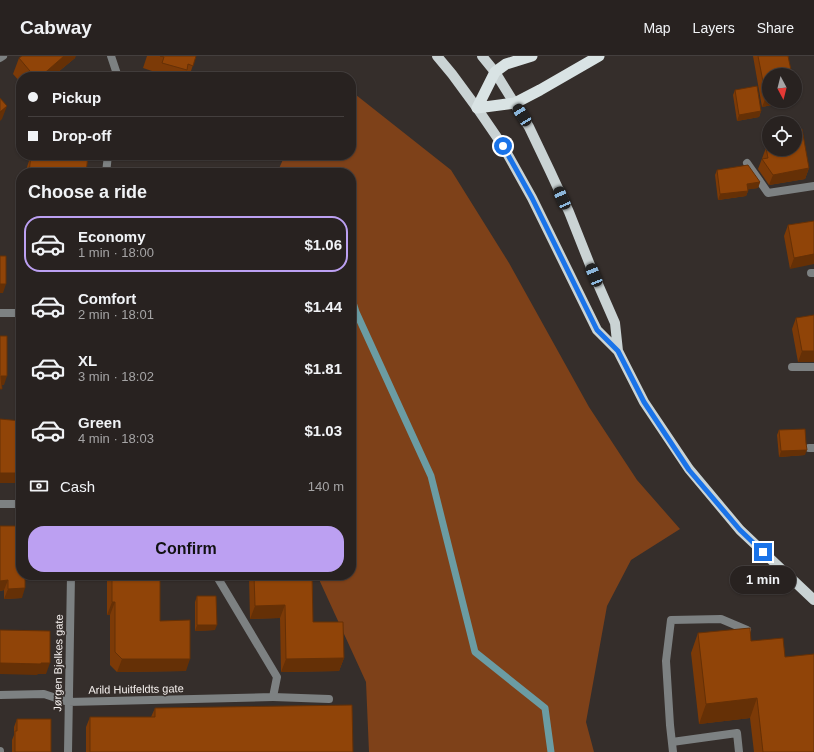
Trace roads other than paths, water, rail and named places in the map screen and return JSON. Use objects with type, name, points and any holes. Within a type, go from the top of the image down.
[{"type":"highway","points":[[477,108],[495,72],[506,64],[532,56]]},
{"type":"highway","points":[[477,108],[515,103],[599,56]]},
{"type":"main road","points":[[437,56],[477,108],[503,146],[532,198],[597,330],[618,351],[644,402],[689,470],[740,530],[814,600]]},
{"type":"main road","points":[[482,56],[495,72],[529,126],[569,212],[615,323],[618,351]]},
{"type":"street","points":[[111,56],[117,72]]},
{"type":"street","points":[[746,163],[768,193],[814,186]]},
{"type":"street","points":[[0,313],[16,313]]},
{"type":"street","points":[[792,367],[814,367]]},
{"type":"street","points":[[0,504],[16,504]]},
{"type":"street","name":"Jørgen Bjelkes gate","points":[[68,752],[71,580]]},
{"type":"street","points":[[219,580],[277,677],[273,697]]},
{"type":"street","points":[[673,752],[666,661],[671,620],[721,619],[746,630]]},
{"type":"street","name":"Arild Huitfeldts gate","points":[[0,695],[44,694],[68,702],[273,697],[329,699]]},
{"type":"street","points":[[672,742],[736,733],[739,752]]},
{"type":"waterway","points":[[356,312],[431,476],[475,652],[545,708],[551,752]]}]
